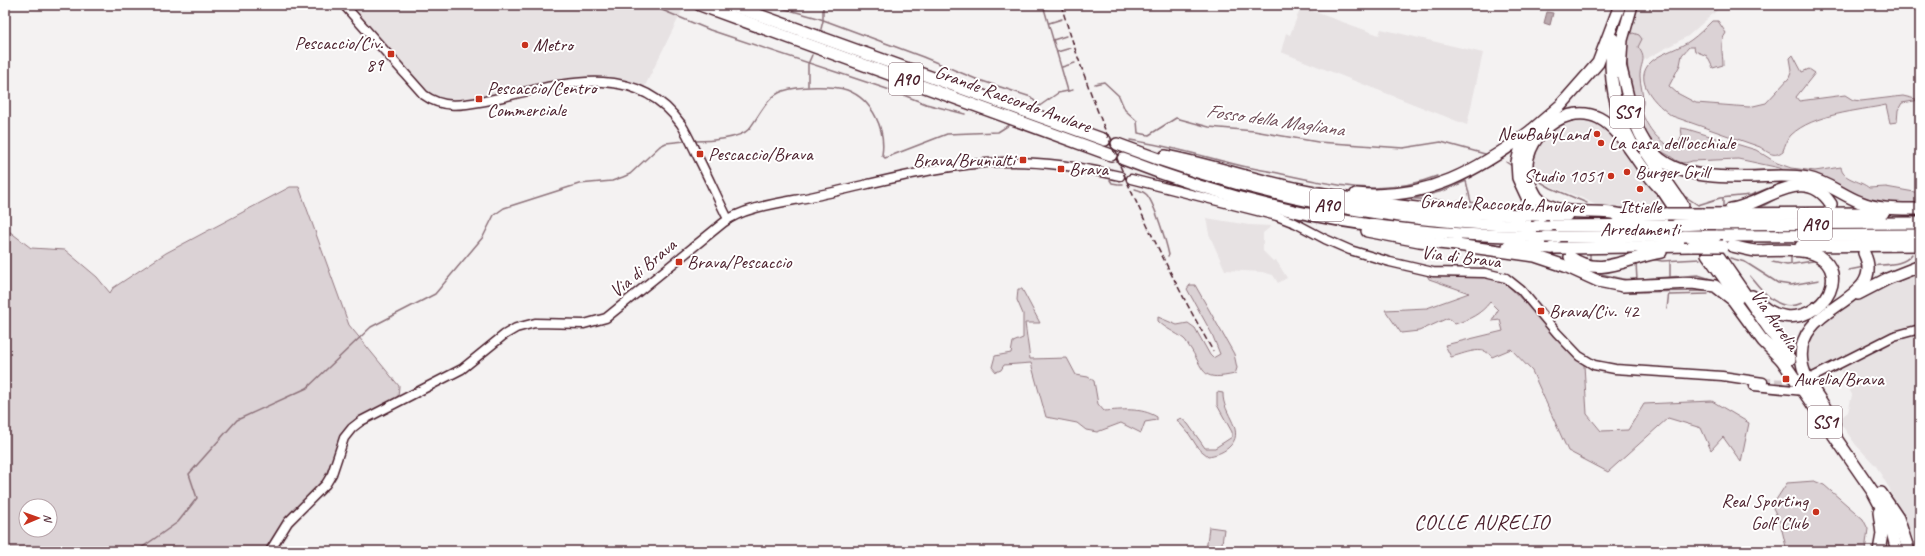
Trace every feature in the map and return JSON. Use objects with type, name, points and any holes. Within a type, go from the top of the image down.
[{"type":"highway","name":"Grande Raccordo Anulare","points":[[700,5],[935,89],[1111,155]]},
{"type":"highway","name":"Grande Raccordo Anulare","points":[[731,5],[1105,140]]},
{"type":"highway","points":[[1304,190],[1315,189],[1360,195],[1423,190],[1452,180],[1477,168],[1532,130],[1561,105],[1596,66],[1620,5]]},
{"type":"highway","name":"SS1","points":[[1620,5],[1611,55],[1615,99],[1624,128],[1631,143],[1674,208]]},
{"type":"highway","name":"SS1","points":[[1632,5],[1623,31],[1620,65],[1622,95],[1636,135],[1674,208]]},
{"type":"highway","points":[[1620,65],[1631,111],[1641,136],[1652,151],[1669,166],[1687,173],[1701,176],[1808,178],[1829,186],[1866,204],[1884,208],[1920,209]]},
{"type":"highway","points":[[1522,162],[1533,143],[1549,127],[1569,116],[1580,114],[1590,115],[1603,120],[1613,129],[1648,177],[1663,191]]},
{"type":"highway","points":[[1531,210],[1522,162],[1523,142],[1532,130]]},
{"type":"highway","name":"Grande Raccordo Anulare","points":[[1304,190],[1198,162],[1121,146],[1235,184],[1320,204],[1424,220],[1537,226],[1676,224],[1706,217],[1920,223]]},
{"type":"highway","name":"Grande Raccordo Anulare","points":[[1123,159],[1183,180],[1251,200],[1305,213],[1411,230],[1471,235],[1686,243],[1716,236],[1920,235]]},
{"type":"highway","points":[[1525,183],[1533,194],[1555,208],[1569,211],[1605,211],[1623,215]]},
{"type":"highway","points":[[1706,217],[1744,207],[1782,189],[1796,186],[1816,190],[1831,204]]},
{"type":"highway","points":[[1304,190],[1360,201],[1478,214],[1531,210],[1542,216],[1623,215],[1674,208],[1706,217],[1920,212]]},
{"type":"highway","points":[[1305,213],[1324,220],[1413,240],[1535,256],[1618,286],[1637,287],[1692,283],[1715,286],[1733,300],[1763,341],[1781,359]]},
{"type":"highway","points":[[1450,244],[1552,248],[1568,253],[1583,265],[1598,268],[1686,243]]},
{"type":"highway","points":[[1568,253],[1686,243],[1720,256],[1920,245]]},
{"type":"highway","points":[[1752,250],[1804,252],[1815,254],[1826,261],[1832,272],[1832,282],[1829,293],[1818,306],[1805,315],[1792,318],[1780,316],[1758,302],[1720,256],[1752,250]]},
{"type":"highway","name":"Via Aurelia","points":[[1720,256],[1881,493],[1896,522],[1904,551]]},
{"type":"highway","name":"Via Aurelia","points":[[1720,256],[1781,359],[1869,486],[1888,519],[1897,551]]},
{"type":"highway","points":[[1850,298],[1860,289],[1866,277],[1865,257]]},
{"type":"highway","points":[[1834,423],[1805,372],[1802,362],[1802,349],[1807,332],[1816,321],[1850,298],[1887,279],[1920,266]]},
{"type":"highway","points":[[1869,486],[1882,519],[1882,534],[1879,551]]},
{"type":"highway","points":[[1881,493],[1898,518],[1909,551]]},
{"type":"street","points":[[344,5],[424,95],[437,103],[460,105],[585,80],[605,81],[633,88],[656,101],[675,117],[687,134],[728,219]]},
{"type":"street","name":"Via di Brava","points":[[270,551],[288,522],[326,484],[332,474],[343,441],[348,433],[359,422],[466,367],[504,335],[516,328],[535,323],[584,324],[606,318],[728,219],[746,212],[770,206],[928,171],[978,164],[1003,162],[1035,163],[1083,169],[1120,176]]},
{"type":"street","name":"Via di Brava","points":[[1131,179],[1277,216],[1295,223],[1338,245],[1390,262],[1433,272],[1485,273],[1506,278],[1521,290],[1557,333],[1579,356],[1586,362],[1594,365],[1615,369],[1685,373],[1804,391]]},
{"type":"street","points":[[1811,378],[1894,336],[1920,329]]},
{"type":"shaded area","points":[[344,5],[685,5],[642,92],[605,81],[460,105],[430,100]]},
{"type":"shaded area","points":[[1635,5],[1723,5],[1688,36],[1644,60],[1643,54],[1627,36]]},
{"type":"shaded area","points":[[1301,7],[1379,35],[1381,29],[1483,53],[1467,125],[1281,52],[1286,33],[1290,35]]},
{"type":"shaded area","points":[[1547,12],[1553,13],[1550,25],[1544,23]]},
{"type":"shaded area","points":[[1712,21],[1718,21],[1726,33],[1722,44],[1723,65],[1713,68],[1707,56],[1695,51],[1694,47],[1689,47],[1682,55],[1680,65],[1669,86],[1677,93],[1696,103],[1749,107],[1766,103],[1789,78],[1792,70],[1790,58],[1793,55],[1802,72],[1809,69],[1815,73],[1796,97],[1799,101],[1845,95],[1853,100],[1861,101],[1903,96],[1920,100],[1902,103],[1898,110],[1897,122],[1890,123],[1886,105],[1836,114],[1811,122],[1791,135],[1786,142],[1783,151],[1777,154],[1772,154],[1760,147],[1672,116],[1653,99],[1648,92],[1644,76],[1646,68],[1652,61],[1661,55],[1681,46],[1696,36]]},
{"type":"shaded area","points":[[1633,33],[1639,35],[1642,39],[1638,47],[1643,55],[1640,71],[1643,102],[1642,112],[1647,124],[1655,135],[1665,143],[1677,147],[1682,135],[1681,128],[1687,129],[1756,150],[1777,163],[1791,168],[1815,171],[1841,167],[1845,175],[1869,188],[1886,187],[1920,193],[1920,203],[1908,205],[1892,204],[1874,200],[1787,173],[1780,168],[1738,159],[1692,161],[1683,163],[1660,151],[1654,146],[1646,135],[1635,108],[1629,79],[1627,50],[1627,36]]},
{"type":"shaded area","points":[[1585,118],[1607,126],[1665,206],[1599,207],[1585,199],[1553,187],[1546,183],[1544,178],[1530,171],[1531,154],[1552,129],[1569,120]]},
{"type":"shaded area","points":[[290,187],[299,187],[349,325],[399,386],[398,398],[343,433],[322,484],[267,551],[5,551],[5,228],[31,248],[65,250],[97,277],[110,293],[113,288],[166,253]]},
{"type":"shaded area","points":[[1206,218],[1249,225],[1272,226],[1263,233],[1263,251],[1273,261],[1276,260],[1287,278],[1278,283],[1273,275],[1262,272],[1225,270],[1209,234]]},
{"type":"shaded area","points":[[1920,270],[1920,324],[1890,334],[1810,373],[1807,364],[1809,341],[1813,330],[1827,317],[1855,300]]},
{"type":"shaded area","points":[[1443,273],[1487,277],[1504,281],[1584,365],[1587,414],[1601,431],[1628,430],[1644,404],[1712,401],[1749,423],[1741,462],[1723,437],[1711,450],[1701,428],[1668,418],[1608,472],[1568,451],[1532,371],[1511,349],[1492,357],[1484,351],[1478,350],[1451,357],[1445,345],[1503,331],[1500,320],[1492,321],[1498,310],[1490,302],[1479,313],[1455,324],[1448,318],[1419,331],[1401,333],[1385,310],[1427,308],[1469,293],[1429,279],[1427,275]]},
{"type":"shaded area","points":[[1190,285],[1195,285],[1234,354],[1237,368],[1235,374],[1216,377],[1206,374],[1185,340],[1158,321],[1158,317],[1177,325],[1188,323],[1195,328],[1213,358],[1220,354],[1212,334],[1187,289]]},
{"type":"shaded area","points":[[1018,289],[1022,289],[1040,323],[1025,323],[1030,359],[1067,358],[1076,375],[1088,377],[1094,381],[1098,404],[1104,411],[1138,410],[1157,417],[1157,420],[1145,422],[1141,433],[1121,423],[1097,432],[1086,430],[1077,423],[1046,417],[1031,363],[1004,365],[1001,370],[996,372],[992,367],[995,356],[1011,353],[1013,342],[1023,338],[1023,314],[1017,300]]},
{"type":"shaded area","points":[[1920,333],[1920,551],[1917,551],[1913,537],[1903,522],[1889,488],[1876,466],[1856,445],[1838,420],[1848,412],[1852,395],[1839,367],[1895,339]]},
{"type":"shaded area","points":[[1217,392],[1223,393],[1226,408],[1233,422],[1236,435],[1233,442],[1226,450],[1218,454],[1208,456],[1198,448],[1177,420],[1181,418],[1188,424],[1205,448],[1215,448],[1232,437],[1232,432],[1217,405]]},
{"type":"shaded area","name":"Real Sporting Golf Club","points":[[1814,481],[1824,485],[1863,519],[1868,529],[1865,551],[1787,551],[1780,522],[1772,506],[1787,483]]},
{"type":"shaded area","points":[[1209,527],[1224,529],[1221,551],[1206,551]]},
{"type":"waterway","points":[[650,5],[710,30],[896,92],[926,104],[965,114]]},
{"type":"waterway","points":[[771,5],[818,18],[923,57],[976,79],[1031,97],[1039,106]]},
{"type":"waterway","points":[[1043,5],[1068,91]]},
{"type":"waterway","points":[[1044,9],[1055,5]]},
{"type":"waterway","points":[[821,29],[823,21],[823,7]]},
{"type":"waterway","points":[[1049,23],[1062,19]]},
{"type":"waterway","points":[[1053,40],[1066,36]]},
{"type":"waterway","points":[[1057,52],[1071,48]]},
{"type":"waterway","points":[[808,86],[808,64],[812,55]]},
{"type":"waterway","points":[[1062,67],[1075,63]]},
{"type":"waterway","name":"Fosso della Magliana","points":[[1095,84],[1104,82],[1119,96],[1125,110],[1137,121],[1138,133],[1149,135],[1176,118],[1209,127],[1254,131],[1318,142],[1403,148],[1441,142],[1485,154]]},
{"type":"waterway","name":"Fosso della Magliana","points":[[696,141],[724,139],[739,135],[749,129],[767,102],[777,94],[789,89],[806,87],[841,88],[856,95],[864,101],[871,108],[880,126],[883,145],[882,155],[885,158],[947,134],[998,132],[1009,125]]},
{"type":"waterway","name":"Fosso della Magliana","points":[[1038,107],[1058,93],[1073,90]]},
{"type":"waterway","points":[[1130,140],[1169,147],[1245,167],[1338,185],[1377,188],[1417,183],[1437,176]]},
{"type":"waterway","name":"Fosso della Magliana","points":[[137,551],[178,522],[197,498],[189,474],[237,420],[307,388],[371,327],[435,294],[483,237],[494,215],[504,208],[579,184],[612,181],[623,177],[630,174],[660,146],[666,143],[685,141]]},
{"type":"waterway","name":"Fosso della Magliana","points":[[1506,162],[1512,166]]},
{"type":"waterway","points":[[1719,171],[1777,170]]},
{"type":"waterway","name":"Fosso della Magliana","points":[[1534,178],[1551,188],[1587,203]]},
{"type":"waterway","points":[[1110,180],[1112,183],[1118,184]]},
{"type":"waterway","points":[[1416,198],[1443,191],[1466,181],[1471,202]]},
{"type":"waterway","points":[[1686,197],[1698,205],[1720,198],[1751,195],[1787,181]]},
{"type":"waterway","points":[[1135,189],[1147,195],[1150,200],[1163,232],[1168,256]]},
{"type":"waterway","points":[[1757,209],[1783,195]]},
{"type":"waterway","points":[[1402,198],[1513,205],[1519,207]]},
{"type":"waterway","points":[[1723,198],[1723,206]]},
{"type":"waterway","points":[[1590,254],[1590,262]]},
{"type":"waterway","name":"Fosso della Magliana","points":[[1872,266],[1899,263],[1909,258],[1912,254]]},
{"type":"waterway","points":[[1791,256],[1791,264]]},
{"type":"waterway","name":"Fosso della Magliana","points":[[1730,258],[1745,262],[1778,283],[1791,285],[1819,280]]},
{"type":"waterway","name":"Fosso della Magliana","points":[[1650,259],[1662,261],[1700,259]]},
{"type":"waterway","points":[[1670,261],[1670,278]]},
{"type":"waterway","points":[[1772,262],[1787,265],[1813,261]]},
{"type":"waterway","points":[[1636,263],[1637,280]]},
{"type":"waterway","name":"Fosso della Magliana","points":[[1849,270],[1864,267]]},
{"type":"waterway","points":[[1597,273],[1628,280],[1698,275],[1714,280]]},
{"type":"waterway","points":[[1750,276],[1766,294],[1779,303],[1786,306],[1794,306],[1802,303]]},
{"type":"waterway","points":[[1667,309],[1669,291]]},
{"type":"waterway","points":[[1629,292],[1707,291]]},
{"type":"waterway","points":[[1669,295],[1708,294]]},
{"type":"tunnel","points":[[1763,382],[1788,383],[1801,381]]},
{"type":"railway","points":[[1061,5],[1092,95],[1127,182],[1168,267],[1213,351]]},
{"type":"place","name":"Metro","points":[[525,45]]},
{"type":"place","name":"Pescaccio/Civ. 89","points":[[391,54]]},
{"type":"place","name":"Pescaccio/Centro Commerciale","points":[[479,99]]},
{"type":"place","name":"NewBabyLand","points":[[1597,134]]},
{"type":"place","name":"La casa dell'occhiale","points":[[1601,143]]},
{"type":"place","name":"Pescaccio/Brava","points":[[700,154]]},
{"type":"place","name":"Brava/Brunialti","points":[[1023,160]]},
{"type":"place","name":"Brava","points":[[1061,169]]},
{"type":"place","name":"Burger Grill","points":[[1627,172]]},
{"type":"place","name":"Studio 1051","points":[[1611,176]]},
{"type":"place","name":"Ittielle Arredamenti","points":[[1640,189]]},
{"type":"place","name":"Brava/Pescaccio","points":[[679,262]]},
{"type":"place","name":"Brava/Civ. 42","points":[[1541,311]]},
{"type":"place","name":"Aurelia/Brava","points":[[1786,379]]},
{"type":"place","name":"Real Sporting Golf Club","points":[[1816,512]]},
{"type":"district","name":"COLLE AURELIO","points":[[1482,522]]}]
